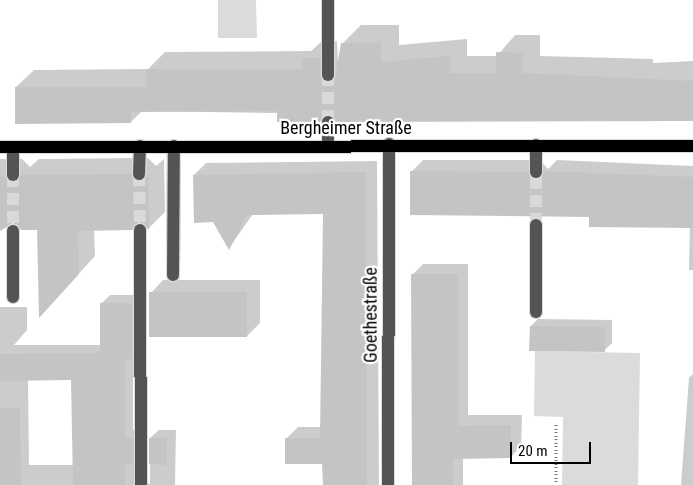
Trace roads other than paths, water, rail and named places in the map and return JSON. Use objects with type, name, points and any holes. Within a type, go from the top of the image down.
[{"type":"main road","name":"Bergheimer Straße","points":[[6,147],[389,144],[693,146]]},
{"type":"street","points":[[328,0],[328,75]]},
{"type":"street","points":[[328,122],[328,145]]},
{"type":"street","name":"Goethestraße","points":[[388,485],[389,144]]},
{"type":"street","points":[[536,145],[536,172]]},
{"type":"street","points":[[140,146],[140,174]]},
{"type":"street","points":[[173,275],[174,146]]},
{"type":"street","points":[[6,147],[12,175]]},
{"type":"street","points":[[536,225],[536,312]]},
{"type":"street","points":[[140,230],[141,485]]},
{"type":"street","points":[[13,231],[13,297]]},
{"type":"tunnel","points":[[328,75],[328,122]]},
{"type":"tunnel","points":[[536,172],[536,225]]},
{"type":"tunnel","points":[[139,174],[140,230]]},
{"type":"tunnel","points":[[13,175],[13,231]]}]
